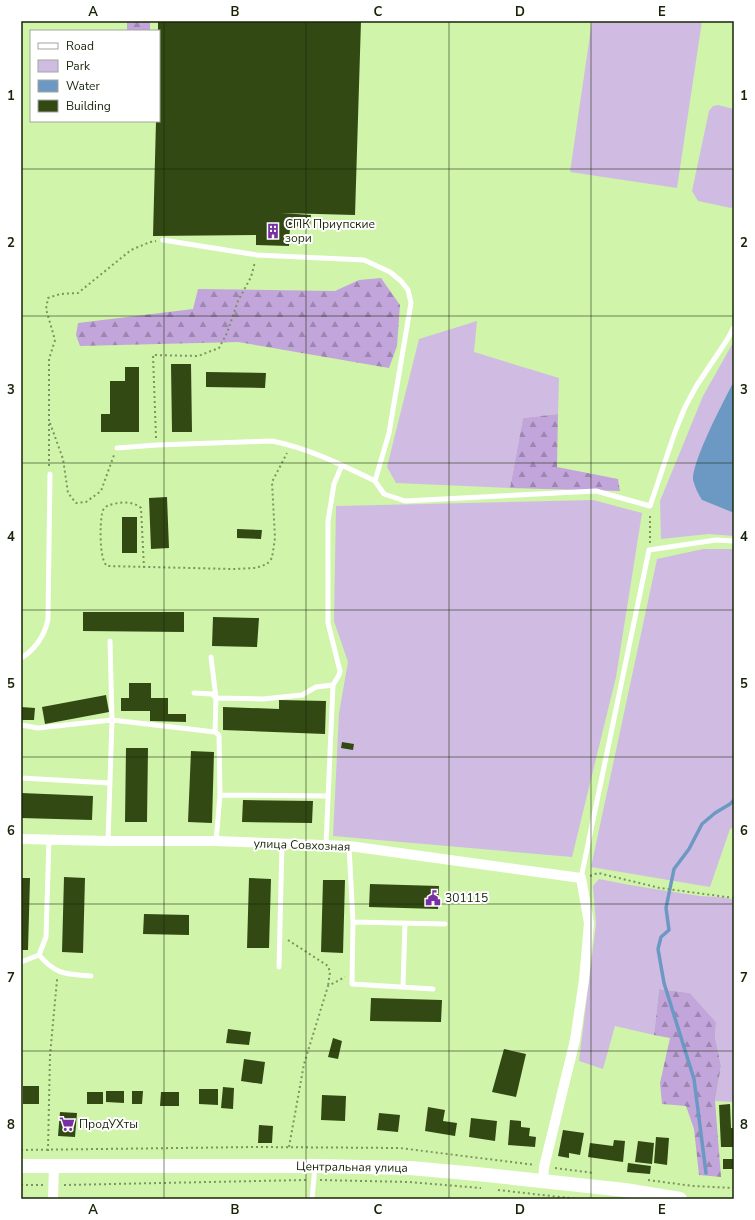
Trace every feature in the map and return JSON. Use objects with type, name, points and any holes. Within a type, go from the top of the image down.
[{"type":"main road","name":"Центральная улица","points":[[21,1166],[314,1173],[410,1168],[543,1181],[624,1194],[680,1199]]},
{"type":"street","name":"улица Совхозная","points":[[21,839],[326,844],[581,878]]},
{"type":"street","points":[[543,1181],[544,1166],[575,1040],[584,980],[589,923],[581,878]]},
{"type":"street","points":[[50,1166],[53,1185],[53,1199]]},
{"type":"lane","points":[[163,240],[257,255],[364,260],[390,272],[401,281],[408,290],[411,303],[389,433],[375,481]]},
{"type":"lane","points":[[117,448],[272,441],[291,445],[342,465],[375,481],[384,494],[405,501],[596,491],[650,506],[685,407],[697,385],[734,327]]},
{"type":"lane","points":[[326,844],[333,685],[340,671],[329,626],[328,521],[334,484],[342,465]]},
{"type":"lane","points":[[21,658],[29,652],[39,640],[48,619],[50,474]]},
{"type":"lane","points":[[581,878],[650,550],[716,540],[734,540]]},
{"type":"lane","points":[[108,841],[112,720],[110,641]]},
{"type":"lane","points":[[211,657],[216,698],[215,732]]},
{"type":"lane","points":[[194,693],[212,694],[216,698],[263,699],[302,695],[316,687],[333,685]]},
{"type":"lane","points":[[21,725],[38,728],[112,720],[215,732],[219,736],[220,795],[216,841]]},
{"type":"lane","points":[[21,778],[110,783]]},
{"type":"lane","points":[[220,795],[328,796]]},
{"type":"lane","points":[[21,962],[39,955],[46,936],[49,840]]},
{"type":"lane","points":[[279,966],[282,844]]},
{"type":"lane","points":[[349,846],[353,922],[352,984],[434,989]]},
{"type":"lane","points":[[353,922],[445,924]]},
{"type":"lane","points":[[403,987],[405,923]]},
{"type":"lane","points":[[39,955],[48,967],[67,974],[91,976]]},
{"type":"lane","points":[[312,1199],[314,1173]]},
{"type":"path","points":[[50,474],[49,359],[55,340],[46,309],[48,298],[60,294],[78,292],[131,250],[150,242],[163,240]]},
{"type":"path","points":[[157,445],[153,355],[198,356],[220,348],[238,301],[250,277],[257,255]]},
{"type":"path","points":[[49,420],[63,459],[68,493],[76,504],[86,502],[101,491],[117,448]]},
{"type":"path","points":[[144,568],[141,508],[138,505],[126,503],[116,503],[107,506],[102,513],[101,552],[104,562],[109,567],[144,568],[241,569],[256,568],[267,564],[272,558],[275,538],[272,482],[291,445]]},
{"type":"path","points":[[650,506],[650,550]]},
{"type":"path","points":[[581,878],[598,873],[660,888],[734,898]]},
{"type":"path","points":[[279,934],[328,966],[330,972],[328,986],[304,1064],[289,1147]]},
{"type":"path","points":[[328,986],[352,973]]},
{"type":"path","points":[[50,1166],[48,1150],[50,1055],[57,980],[63,980],[67,974]]},
{"type":"path","points":[[21,1150],[289,1147],[400,1148],[544,1166]]},
{"type":"path","points":[[21,1185],[53,1185],[314,1173],[484,1188]]},
{"type":"path","points":[[492,1189],[578,1199]]},
{"type":"green space","points":[[127,21],[150,21],[150,30],[127,30]]},
{"type":"green space","points":[[592,21],[702,21],[677,188],[570,172]]},
{"type":"green space","points":[[718,105],[734,109],[734,206],[731,208],[698,201],[692,191],[709,111],[713,106]]},
{"type":"green space","points":[[381,278],[400,305],[397,346],[389,368],[238,342],[80,346],[76,335],[78,323],[193,309],[198,289],[335,291],[359,280]]},
{"type":"green space","points":[[477,321],[474,352],[559,378],[558,414],[523,418],[510,488],[396,483],[387,467],[419,339]]},
{"type":"green space","points":[[734,341],[734,381],[719,410],[697,462],[702,500],[734,513],[734,536],[709,534],[661,539],[660,501],[703,396]]},
{"type":"green space","points":[[558,414],[557,467],[618,479],[620,491],[510,488],[523,418]]},
{"type":"green space","points":[[593,500],[642,513],[616,677],[572,857],[333,836],[339,713],[348,662],[334,621],[336,506]]},
{"type":"green space","points":[[703,549],[734,549],[734,827],[730,829],[710,887],[591,867],[657,559]]},
{"type":"green space","points":[[599,879],[700,896],[734,900],[734,1102],[715,1101],[721,1066],[715,1037],[716,1022],[690,993],[659,989],[654,1035],[615,1026],[603,1069],[579,1061],[596,924],[593,886]]},
{"type":"green space","points":[[659,989],[690,993],[716,1022],[715,1037],[721,1066],[715,1101],[721,1177],[699,1175],[694,1129],[686,1106],[662,1104],[660,1083],[670,1038],[654,1035]]},
{"type":"water","points":[[734,381],[734,513],[702,500],[693,480],[697,460]]},
{"type":"building","points":[[158,21],[361,21],[355,215],[281,213],[311,215],[310,227],[290,226],[289,246],[256,245],[256,235],[153,236],[156,122],[160,122],[160,30],[158,30]]},
{"type":"building","points":[[171,364],[191,364],[192,432],[172,432]]},
{"type":"building","points":[[125,367],[139,367],[139,432],[101,432],[101,414],[110,414],[110,381],[125,381]]},
{"type":"building","points":[[206,372],[266,373],[265,388],[206,387]]},
{"type":"building","points":[[167,497],[169,548],[151,549],[149,498]]},
{"type":"building","points":[[122,517],[137,517],[137,553],[122,553]]},
{"type":"building","points":[[237,529],[262,530],[261,539],[237,538]]},
{"type":"building","points":[[83,612],[184,612],[184,632],[83,631]]},
{"type":"building","points":[[213,617],[259,618],[257,647],[212,646]]},
{"type":"building","points":[[129,683],[151,683],[151,698],[168,698],[168,714],[186,714],[186,722],[150,721],[150,711],[121,711],[121,698],[129,698]]},
{"type":"building","points":[[106,695],[109,712],[45,724],[42,707]]},
{"type":"building","points":[[279,700],[326,701],[325,734],[223,730],[223,707],[279,709]]},
{"type":"building","points":[[21,707],[35,708],[34,720],[21,720]]},
{"type":"building","points":[[342,742],[354,744],[353,750],[341,748]]},
{"type":"building","points":[[126,748],[148,748],[147,822],[125,822]]},
{"type":"building","points":[[191,751],[214,752],[212,823],[188,822]]},
{"type":"building","points":[[21,793],[93,796],[92,820],[21,818]]},
{"type":"building","points":[[243,800],[313,801],[312,823],[242,822]]},
{"type":"building","points":[[64,877],[85,878],[83,953],[62,952]]},
{"type":"building","points":[[21,878],[30,878],[28,950],[21,950]]},
{"type":"building","points":[[249,878],[271,879],[269,948],[247,948]]},
{"type":"building","points":[[323,880],[345,880],[343,953],[321,952]]},
{"type":"building","points":[[370,884],[439,886],[438,909],[369,907]]},
{"type":"building","points":[[144,914],[189,915],[189,935],[143,934]]},
{"type":"building","points":[[371,998],[442,1000],[441,1022],[370,1021]]},
{"type":"building","points":[[228,1029],[251,1032],[249,1045],[226,1043]]},
{"type":"building","points":[[333,1038],[342,1041],[338,1059],[328,1057]]},
{"type":"building","points":[[504,1049],[526,1054],[516,1097],[492,1092]]},
{"type":"building","points":[[244,1059],[265,1062],[262,1084],[241,1081]]},
{"type":"building","points":[[23,1086],[39,1086],[39,1104],[23,1104]]},
{"type":"building","points":[[223,1087],[234,1088],[233,1109],[221,1108]]},
{"type":"building","points":[[199,1089],[218,1089],[218,1105],[199,1104]]},
{"type":"building","points":[[106,1091],[124,1091],[124,1103],[106,1102]]},
{"type":"building","points":[[132,1091],[143,1091],[142,1104],[132,1104]]},
{"type":"building","points":[[87,1092],[103,1092],[103,1104],[87,1104]]},
{"type":"building","points":[[161,1092],[179,1092],[179,1106],[160,1106]]},
{"type":"building","points":[[322,1095],[346,1096],[345,1121],[321,1120]]},
{"type":"building","points":[[730,1104],[731,1128],[734,1128],[734,1147],[721,1147],[719,1105]]},
{"type":"building","points":[[428,1107],[445,1110],[443,1121],[457,1123],[455,1136],[425,1131]]},
{"type":"building","name":"ПродУХты","points":[[60,1112],[77,1113],[75,1137],[58,1136]]},
{"type":"building","points":[[379,1113],[400,1115],[398,1132],[377,1130]]},
{"type":"building","points":[[471,1118],[497,1121],[495,1141],[469,1137]]},
{"type":"building","points":[[510,1120],[521,1121],[521,1127],[530,1128],[529,1136],[536,1137],[535,1147],[508,1145]]},
{"type":"building","points":[[259,1125],[273,1126],[272,1143],[258,1143]]},
{"type":"building","points":[[563,1130],[584,1133],[580,1155],[569,1153],[569,1158],[558,1156]]},
{"type":"building","points":[[656,1137],[669,1138],[667,1165],[654,1163]]},
{"type":"building","points":[[614,1140],[625,1141],[623,1162],[588,1157],[590,1143],[613,1146]]},
{"type":"building","points":[[638,1141],[654,1143],[652,1164],[635,1162]]},
{"type":"building","points":[[723,1159],[734,1159],[734,1169],[723,1169]]},
{"type":"building","points":[[628,1163],[651,1166],[650,1174],[627,1172]]},
{"type":"waterway","points":[[706,1173],[694,1079],[664,983],[658,949],[661,937],[669,930],[666,908],[674,869],[689,849],[702,824],[734,800]]},
{"type":"place","name":"СПК Приупские зори","points":[[273,231]]},
{"type":"place","name":"301115","points":[[433,898]]},
{"type":"place","name":"ПродУХты","points":[[67,1124]]}]
